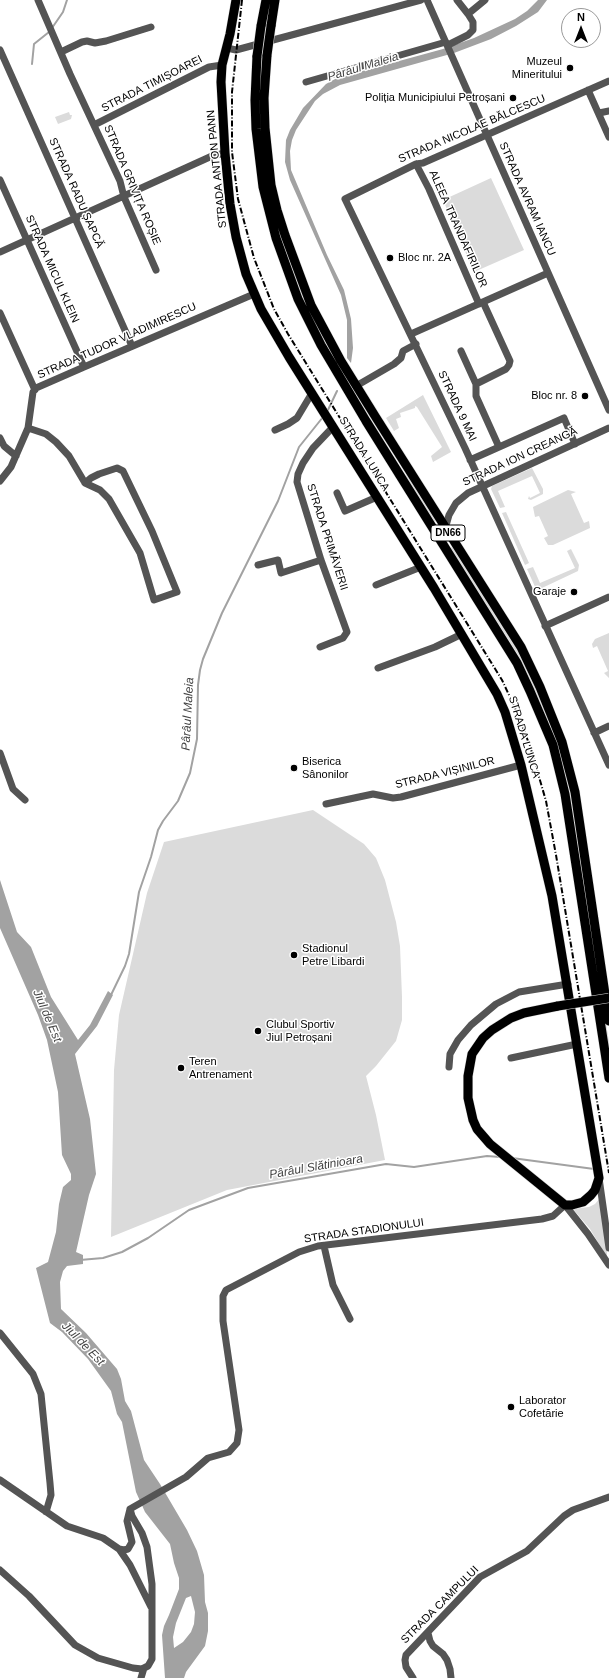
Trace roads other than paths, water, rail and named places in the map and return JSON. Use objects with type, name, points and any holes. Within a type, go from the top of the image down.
[{"type":"main road","name":"STRADA ANTON PANN","points":[[236,0],[227,48],[222,65],[221,82],[225,153],[230,204],[235,231],[246,274],[254,294],[285,350],[325,414]]},
{"type":"main road","name":"DN66","points":[[266,0],[257,56],[255,100],[257,147],[268,213],[285,265],[302,309],[321,345],[380,445],[517,663],[553,745],[565,794],[609,1078]]},
{"type":"main road","name":"DN66","points":[[275,0],[267,55],[264,98],[265,128],[269,167],[277,210],[294,262],[311,304],[357,387],[445,529],[521,647],[540,687],[562,742],[575,792],[609,1021]]},
{"type":"main road","points":[[350,394],[357,387]]},
{"type":"main road","name":"STRADA LUNCA","points":[[325,414],[462,634],[497,694],[505,712],[521,765],[550,888],[568,984],[599,1178]]},
{"type":"main road","points":[[366,422],[374,416]]},
{"type":"main road","points":[[380,445],[389,440]]},
{"type":"main road","points":[[397,472],[406,467]]},
{"type":"main road","points":[[599,1178],[595,1190],[587,1199],[578,1204],[565,1205],[497,1150],[477,1129],[470,1109],[468,1087],[472,1054],[483,1038],[501,1024],[524,1013],[609,998]]},
{"type":"street","name":"STRADA GRIVIȚA ROȘIE","points":[[38,0],[60,52],[120,181],[124,197],[156,270]]},
{"type":"street","points":[[227,48],[239,49],[421,0]]},
{"type":"street","name":"STRADA AVRAM IANCU","points":[[427,0],[609,410]]},
{"type":"street","points":[[306,82],[447,44],[468,35],[473,30],[473,22],[457,0]]},
{"type":"street","points":[[468,14],[485,0]]},
{"type":"street","points":[[60,52],[82,42],[87,41],[95,43],[106,41],[152,27]]},
{"type":"street","name":"STRADA RADU ȘAPCĂ","points":[[0,50],[132,346]]},
{"type":"street","name":"STRADA TIMIȘOAREI","points":[[94,125],[209,67],[222,65]]},
{"type":"street","name":"STRADA NICOLAE BĂLCESCU","points":[[345,199],[416,164],[423,163],[609,81]]},
{"type":"street","points":[[588,90],[609,137]]},
{"type":"street","points":[[598,114],[609,111]]},
{"type":"street","points":[[0,252],[212,156],[225,153]]},
{"type":"street","name":"ALEEA TRANDAFIRILOR","points":[[416,164],[510,361],[506,369],[476,384]]},
{"type":"street","name":"STRADA MICUL KLEIN","points":[[0,180],[84,367]]},
{"type":"street","name":"STRADA 9 MAI","points":[[345,199],[483,486],[609,765]]},
{"type":"street","name":"STRADA AVRAM IANCU","points":[[481,303],[548,273]]},
{"type":"street","name":"STRADA TUDOR VLADIMIRESCU","points":[[0,481],[8,471],[16,456],[28,428],[35,390],[84,367],[254,294]]},
{"type":"street","name":"ALEEA TRANDAFIRILOR","points":[[411,334],[481,303]]},
{"type":"street","points":[[0,313],[35,390]]},
{"type":"street","points":[[357,387],[394,364],[401,358],[404,351],[416,344]]},
{"type":"street","points":[[461,351],[476,384],[476,396],[499,447]]},
{"type":"street","points":[[274,430],[297,418],[312,393]]},
{"type":"street","name":"STRADA ION CREANGĂ","points":[[470,460],[564,418],[575,444]]},
{"type":"street","name":"STRADA PRIMĂVERII","points":[[320,647],[343,638],[347,632],[321,560],[297,482],[298,474],[306,458],[313,448],[333,427]]},
{"type":"street","points":[[28,428],[46,434],[56,442],[69,456],[85,483],[100,490],[109,499],[132,537],[144,563],[145,573],[154,600],[178,592],[123,471],[117,468],[91,478],[85,483]]},
{"type":"street","name":"STRADA ION CREANGĂ","points":[[445,529],[456,503],[468,493],[609,428]]},
{"type":"street","points":[[0,438],[4,446],[16,456]]},
{"type":"street","points":[[337,493],[346,511],[377,497]]},
{"type":"street","points":[[436,535],[445,529]]},
{"type":"street","points":[[258,565],[278,560],[281,573],[321,560]]},
{"type":"street","points":[[376,585],[421,567]]},
{"type":"street","points":[[545,626],[609,597]]},
{"type":"street","points":[[378,668],[435,647],[462,634]]},
{"type":"street","points":[[594,733],[609,726]]},
{"type":"street","points":[[0,753],[13,790],[24,800]]},
{"type":"street","name":"STRADA VIȘINILOR","points":[[326,804],[373,794],[401,798],[521,765]]},
{"type":"street","points":[[449,1067],[450,1054],[458,1040],[471,1025],[496,1004],[519,992],[568,984]]},
{"type":"street","points":[[511,1058],[577,1044]]},
{"type":"street","name":"STRADA LUNCA","points":[[599,1178],[609,1248]]},
{"type":"street","points":[[565,1205],[588,1234],[609,1265]]},
{"type":"street","name":"STRADA STADIONULUI","points":[[130,1509],[182,1480],[208,1458],[229,1452],[234,1448],[238,1439],[239,1430],[222,1304],[223,1296],[226,1290],[299,1252],[324,1246],[542,1219],[553,1216],[565,1205]]},
{"type":"street","points":[[324,1246],[333,1285],[350,1319]]},
{"type":"street","points":[[0,1333],[33,1374],[42,1394],[50,1489],[49,1504],[46,1512]]},
{"type":"street","points":[[0,1480],[66,1526],[103,1538],[119,1549],[130,1565],[152,1610]]},
{"type":"street","name":"STRADA CAMPULUI","points":[[413,1678],[406,1667],[406,1655],[480,1577],[514,1560],[527,1551],[564,1516],[573,1510],[609,1497]]},
{"type":"street","points":[[119,1549],[124,1550],[131,1546],[132,1542],[127,1521],[130,1509]]},
{"type":"street","points":[[0,1570],[29,1596],[75,1645],[98,1658],[132,1668],[142,1669],[148,1666],[152,1659],[152,1584],[147,1547],[130,1509]]},
{"type":"street","points":[[428,1633],[430,1642],[443,1654],[447,1660],[451,1678]]},
{"type":"street","points":[[141,1678],[144,1668]]},
{"type":"water","points":[[538,0],[547,0],[538,12],[491,39],[454,53],[340,85],[323,94],[315,101],[296,130],[290,151],[291,170],[327,255],[344,290],[351,319],[353,348],[351,363],[347,358],[347,320],[341,295],[290,180],[285,162],[286,140],[290,130],[303,108],[326,84],[337,78],[443,49],[474,38],[515,19],[527,11]]},
{"type":"water","name":"Jiul de Est","points":[[0,880],[17,932],[31,947],[51,997],[78,1040],[90,1025],[108,991],[113,995],[97,1026],[75,1054],[90,1119],[96,1174],[89,1195],[76,1252],[83,1255],[83,1264],[67,1266],[63,1271],[60,1282],[61,1309],[86,1333],[117,1369],[121,1379],[125,1401],[131,1411],[144,1460],[187,1530],[197,1551],[204,1575],[205,1602],[208,1613],[208,1631],[205,1646],[186,1672],[184,1678],[165,1678],[162,1635],[164,1626],[179,1589],[179,1578],[170,1544],[145,1512],[136,1492],[122,1422],[117,1414],[111,1391],[88,1359],[62,1332],[50,1323],[36,1268],[48,1262],[56,1232],[59,1204],[63,1187],[71,1180],[71,1174],[62,1155],[58,1092],[47,1040],[38,1015],[0,928]],"holes":[[[191,1596],[195,1612],[194,1624],[191,1632],[183,1642],[174,1648],[173,1637],[176,1623],[186,1598]]]},
{"type":"waterway","points":[[52,28],[63,12],[67,0]]},
{"type":"waterway","points":[[32,64],[34,44],[49,32]]},
{"type":"waterway","name":"Pârâul Maleia","points":[[327,412],[337,391]]},
{"type":"waterway","name":"Pârâul Maleia","points":[[111,995],[129,954],[139,892],[151,857],[158,830],[178,801],[190,773],[197,739],[198,685],[203,659],[222,613],[278,501],[299,447],[323,417]]},
{"type":"waterway","name":"Pârâul Slătinioara","points":[[80,1260],[103,1258],[122,1252],[148,1238],[189,1210],[248,1188],[386,1164],[414,1167],[487,1156],[500,1157]]},
{"type":"waterway","name":"Pârâul Slătinioara","points":[[512,1158],[594,1169]]},
{"type":"railway","points":[[242,0],[232,92],[232,152],[238,199],[254,258],[274,309],[288,334],[502,680],[530,746],[546,801],[556,855],[609,1173]]},
{"type":"place","name":"Muzeul Mineritului","points":[[570,68]]},
{"type":"place","name":"Poliția Municipiului Petroșani","points":[[513,98]]},
{"type":"place","name":"Bloc nr. 2A","points":[[390,258]]},
{"type":"place","name":"Bloc nr. 8","points":[[585,396]]},
{"type":"place","name":"Garaje","points":[[574,592]]},
{"type":"place","name":"Biserica Sânonilor","points":[[294,768]]},
{"type":"place","name":"Stadionul Petre Libardi","points":[[294,955]]},
{"type":"place","name":"Clubul Sportiv Jiul Petroșani","points":[[258,1031]]},
{"type":"place","name":"Teren Antrenament","points":[[181,1068]]},
{"type":"place","name":"Laborator Cofetărie","points":[[511,1407]]}]
